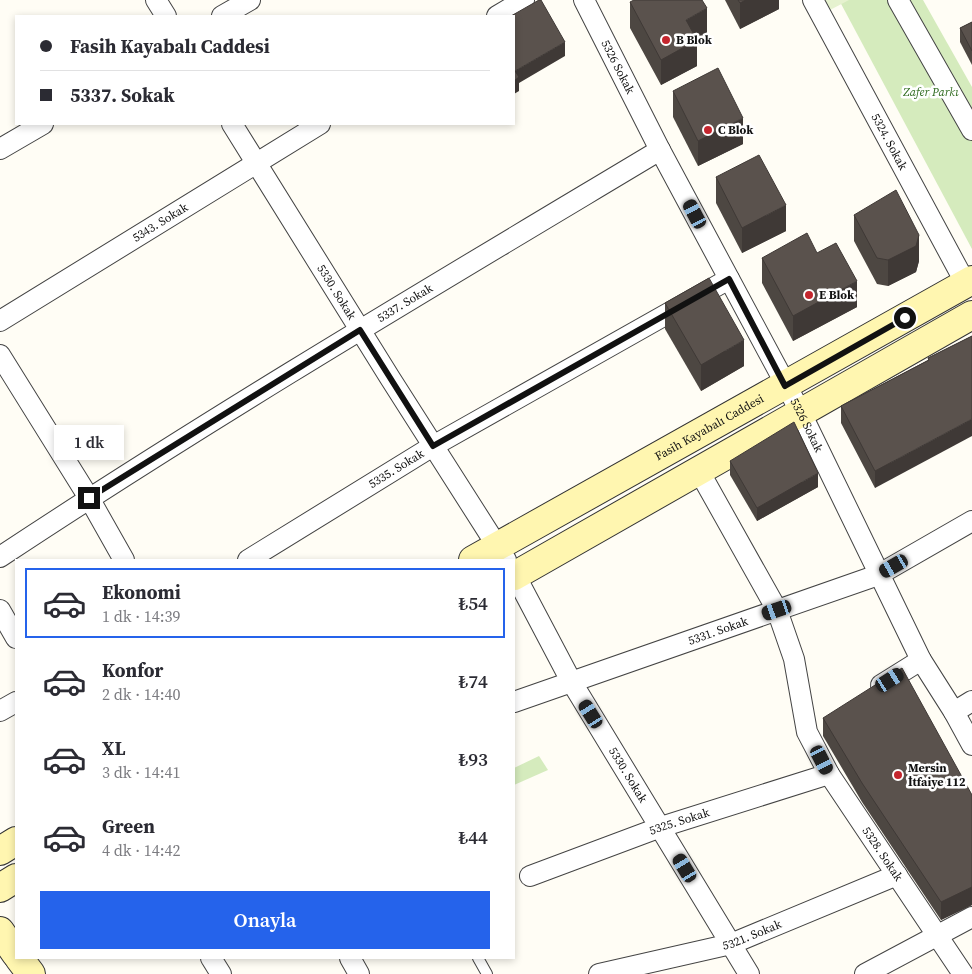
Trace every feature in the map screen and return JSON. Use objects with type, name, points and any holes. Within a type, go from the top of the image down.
[{"type":"street","points":[[156,0],[165,15]]},
{"type":"street","points":[[224,15],[250,0]]},
{"type":"street","points":[[499,15],[524,0]]},
{"type":"street","name":"5326 Sokak","points":[[584,0],[660,150],[801,413],[878,575],[921,660],[954,712],[972,745]]},
{"type":"street","name":"5324. Sokak","points":[[813,0],[969,282]]},
{"type":"street","points":[[898,0],[972,130]]},
{"type":"street","points":[[0,149],[41,125]]},
{"type":"street","name":"5330. Sokak","points":[[233,125],[505,559]]},
{"type":"street","name":"5343. Sokak","points":[[0,321],[318,125]]},
{"type":"street","name":"5337. Sokak","points":[[0,557],[89,498],[360,330],[660,150]]},
{"type":"street","name":"5335. Sokak","points":[[250,559],[433,446],[729,279]]},
{"type":"street","name":"Fasih Kayabalı Caddesi","points":[[515,562],[785,386],[969,282]]},
{"type":"street","name":"Fasih Kayabalı Caddesi","points":[[515,563],[698,471],[972,315]]},
{"type":"street","points":[[0,355],[89,498],[123,559]]},
{"type":"street","name":"5328. Sokak","points":[[698,471],[777,610],[829,774],[963,974]]},
{"type":"street","name":"5331. Sokak","points":[[515,702],[878,575],[972,521]]},
{"type":"street","name":"5330. Sokak","points":[[515,577],[571,681],[749,974]]},
{"type":"street","points":[[0,610],[15,636]]},
{"type":"street","points":[[866,694],[921,660]]},
{"type":"street","points":[[954,712],[972,701]]},
{"type":"street","points":[[0,711],[15,703]]},
{"type":"street","name":"5325. Sokak","points":[[530,876],[661,827],[829,774]]},
{"type":"street","points":[[0,851],[15,842]]},
{"type":"street","name":"5321. Sokak","points":[[599,974],[731,944],[897,875]]},
{"type":"street","points":[[0,888],[15,879]]},
{"type":"street","points":[[865,974],[972,917]]},
{"type":"street","points":[[0,931],[15,953]]},
{"type":"street","points":[[20,959],[31,974]]},
{"type":"street","points":[[212,959],[221,974]]},
{"type":"street","points":[[351,959],[359,974]]},
{"type":"lane","points":[[479,959],[487,974]]},
{"type":"green space","points":[[825,0],[849,0],[830,10]]},
{"type":"green space","name":"Zafer Parkı","points":[[839,0],[923,0],[972,87],[972,249]]},
{"type":"green space","points":[[539,756],[548,770],[515,785],[515,768]]},
{"type":"building","points":[[541,0],[565,42],[515,71],[515,15],[513,15]]},
{"type":"building","points":[[634,0],[702,0],[707,8],[686,20],[697,40],[661,60],[630,2]]},
{"type":"building","points":[[972,22],[972,51],[960,28]]},
{"type":"building","points":[[718,68],[743,118],[698,141],[673,91]]},
{"type":"building","points":[[515,71],[519,77],[515,80]]},
{"type":"building","points":[[759,155],[786,205],[742,228],[716,177]]},
{"type":"building","points":[[896,190],[919,235],[916,246],[888,260],[877,258],[854,215]]},
{"type":"building","points":[[807,233],[817,253],[836,243],[857,281],[793,316],[762,258]]},
{"type":"building","points":[[709,278],[744,340],[701,365],[665,303]]},
{"type":"building","points":[[972,336],[972,419],[875,471],[841,406]]},
{"type":"building","points":[[794,422],[818,473],[757,508],[730,461]]},
{"type":"building","name":"Mersin İtfaiye 112","points":[[902,668],[972,795],[972,887],[941,902],[862,783],[823,718]]},
{"type":"place","name":"B Blok","points":[[666,40]]},
{"type":"place","name":"C Blok","points":[[708,130]]},
{"type":"place","name":"E Blok","points":[[809,295]]},
{"type":"place","name":"Mersin İtfaiye 112","points":[[898,775]]},
{"type":"route","points":[[89,498],[360,330],[433,446],[729,279],[785,386],[905,318]]}]
